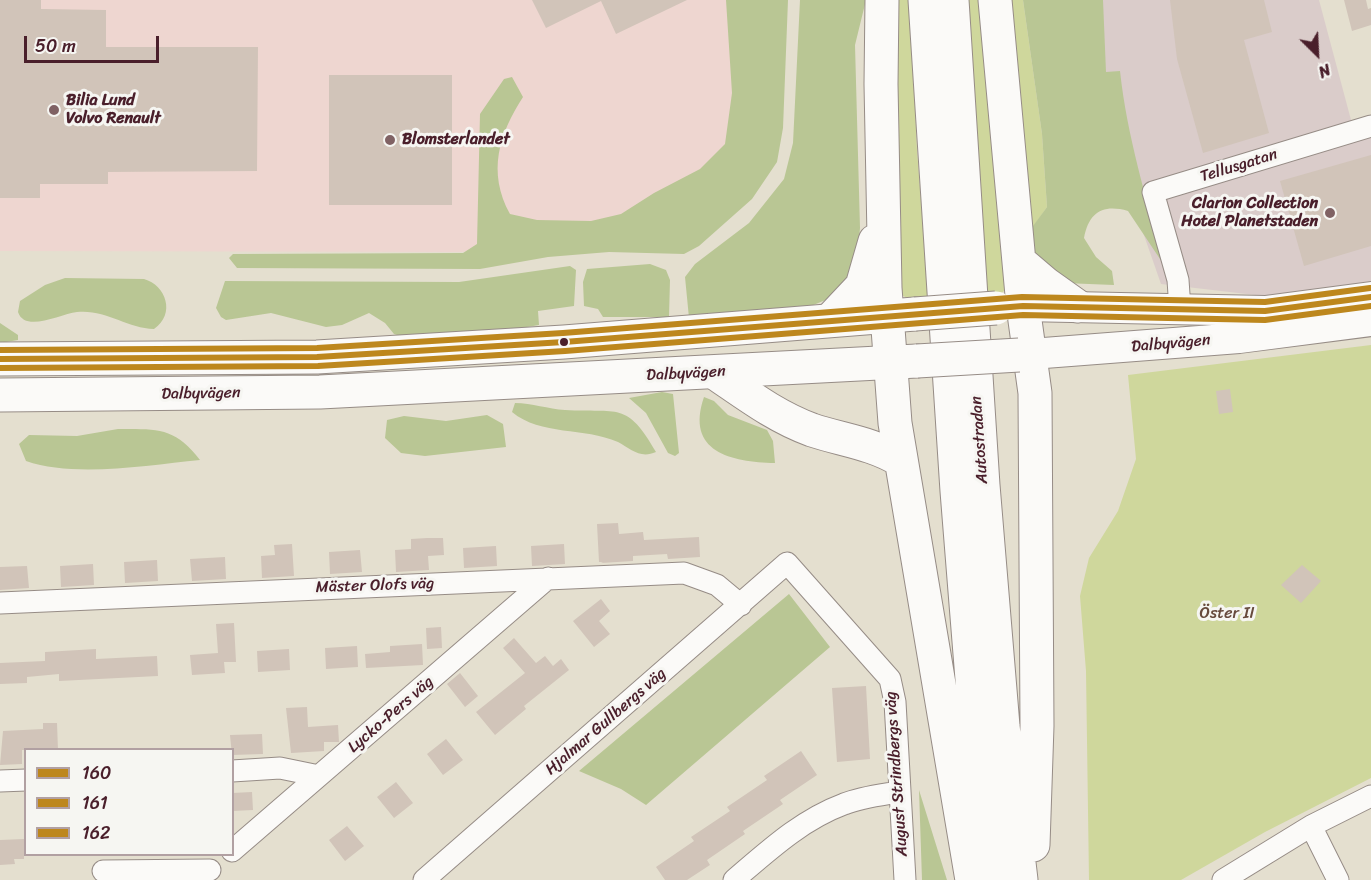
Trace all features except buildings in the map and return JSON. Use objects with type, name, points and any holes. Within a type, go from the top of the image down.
[{"type":"main road","points":[[882,0],[883,198],[902,315],[904,362],[900,460],[972,880]]},
{"type":"main road","name":"Autostradan","points":[[925,0],[957,491],[976,729],[993,880]]},
{"type":"main road","name":"Autostradan","points":[[952,0],[982,474],[1003,726],[1021,880]]},
{"type":"main road","points":[[995,0],[1019,261],[1010,307],[1035,393],[1037,726],[1031,880]]},
{"type":"main road","points":[[830,320],[855,295],[867,275],[883,198]]},
{"type":"main road","points":[[1019,261],[1077,306]]},
{"type":"main road","name":"Dalbyvägen","points":[[0,359],[317,357],[564,342],[1010,307],[1077,306],[1264,311],[1371,297]]},
{"type":"main road","name":"Dalbyvägen","points":[[0,395],[320,392],[715,373],[1025,355],[1239,338],[1371,321]]},
{"type":"main road","points":[[715,373],[783,418],[812,430],[884,450],[900,460]]},
{"type":"street","name":"Tellusgatan","points":[[1180,309],[1178,280],[1153,192],[1371,126]]},
{"type":"street","name":"Hjalmar Gullbergs väg","points":[[424,880],[787,563]]},
{"type":"street","name":"August Strindbergs väg","points":[[787,563],[890,679],[895,702],[898,792],[905,880]]},
{"type":"street","name":"Mäster Olofs väg","points":[[0,603],[684,573],[717,585],[741,605]]},
{"type":"street","name":"Lycko-Pers väg","points":[[234,849],[548,578]]},
{"type":"street","points":[[234,771],[280,768],[319,776]]},
{"type":"street","points":[[0,781],[24,780]]},
{"type":"street","points":[[734,880],[785,836],[822,814],[845,803],[898,792]]},
{"type":"street","points":[[1223,880],[1311,826],[1371,796]]},
{"type":"street","points":[[1311,826],[1338,880]]},
{"type":"street","points":[[103,871],[204,875],[227,856]]},
{"type":"shaded area","points":[[0,0],[761,0],[767,118],[641,242],[460,252],[0,251]]},
{"type":"shaded area","points":[[1101,0],[1319,0],[1355,135],[1371,131],[1371,286],[1281,298],[1161,284],[1109,135]]},
{"type":"green space","points":[[726,0],[788,0],[783,128],[777,162],[752,199],[699,246],[684,254],[609,252],[548,257],[480,269],[237,268],[229,258],[233,254],[463,253],[477,244],[480,114],[504,79],[512,77],[523,97],[502,139],[498,168],[499,183],[510,214],[537,220],[591,221],[621,214],[654,193],[700,169],[725,144],[732,93]]},
{"type":"green space","points":[[800,0],[866,0],[855,45],[860,228],[856,270],[833,297],[801,310],[689,318],[685,277],[695,264],[749,223],[784,179],[793,143]]},
{"type":"green space","points":[[892,0],[910,0],[917,150],[929,302],[918,304],[898,293]]},
{"type":"green space","points":[[965,0],[984,0],[1011,286],[993,299],[987,299]]},
{"type":"green space","points":[[1007,0],[1023,0],[1042,134],[1047,207],[1033,227],[1027,224]]},
{"type":"green space","points":[[1023,0],[1103,0],[1106,72],[1120,71],[1132,144],[1162,262],[1128,211],[1111,209],[1098,212],[1089,222],[1084,238],[1096,257],[1112,271],[1114,285],[1064,283],[1032,257],[1027,224],[1033,226],[1047,207],[1042,134]]},
{"type":"green space","points":[[650,264],[666,270],[670,280],[669,317],[603,317],[598,309],[584,306],[583,282],[587,269]]},
{"type":"green space","points":[[570,266],[576,270],[574,306],[538,311],[539,325],[491,333],[409,339],[394,334],[385,323],[369,313],[342,325],[326,327],[271,313],[226,320],[221,317],[216,308],[225,281],[459,282]]},
{"type":"green space","points":[[65,278],[144,279],[152,282],[158,287],[166,301],[165,316],[154,329],[87,312],[77,312],[35,322],[22,318],[18,312],[20,301],[45,285]]},
{"type":"green space","points":[[0,323],[18,335],[18,340],[0,343]]},
{"type":"green space","name":"Öster II","points":[[1371,345],[1371,778],[1265,832],[1181,880],[1089,880],[1086,671],[1080,596],[1089,558],[1118,511],[1136,459],[1128,375]]},
{"type":"green space","points":[[662,392],[673,394],[679,453],[675,456],[668,453],[646,413],[629,398]]},
{"type":"green space","points":[[704,397],[714,401],[728,415],[767,430],[773,441],[775,463],[728,456],[707,442],[701,430],[700,416]]},
{"type":"green space","points":[[515,403],[559,409],[620,413],[637,424],[656,452],[640,454],[605,437],[536,425],[512,412]]},
{"type":"green space","points":[[487,415],[503,424],[506,447],[425,456],[401,453],[385,438],[387,420],[404,416],[446,421]]},
{"type":"green space","points":[[118,429],[164,432],[182,441],[200,460],[112,469],[67,469],[26,461],[19,444],[29,435],[77,436]]},
{"type":"green space","points":[[789,594],[830,647],[646,805],[621,789],[579,771]]},
{"type":"green space","points":[[919,790],[947,880],[922,880]]},
{"type":"transit line","name":"162","points":[[0,350],[317,348],[563,333],[1022,297],[1265,302],[1370,288]]},
{"type":"transit line","name":"160","points":[[0,359],[317,357],[564,342],[1023,306],[1265,311],[1371,297]]},
{"type":"transit line","name":"161","points":[[0,368],[318,366],[565,351],[1023,315],[1265,320],[1371,306]]},
{"type":"place","name":"Bilia Lund Volvo Renault","points":[[54,110]]},
{"type":"place","name":"Blomsterlandet","points":[[390,140]]},
{"type":"place","name":"Clarion Collection Hotel Planetstaden","points":[[1330,213]]}]
